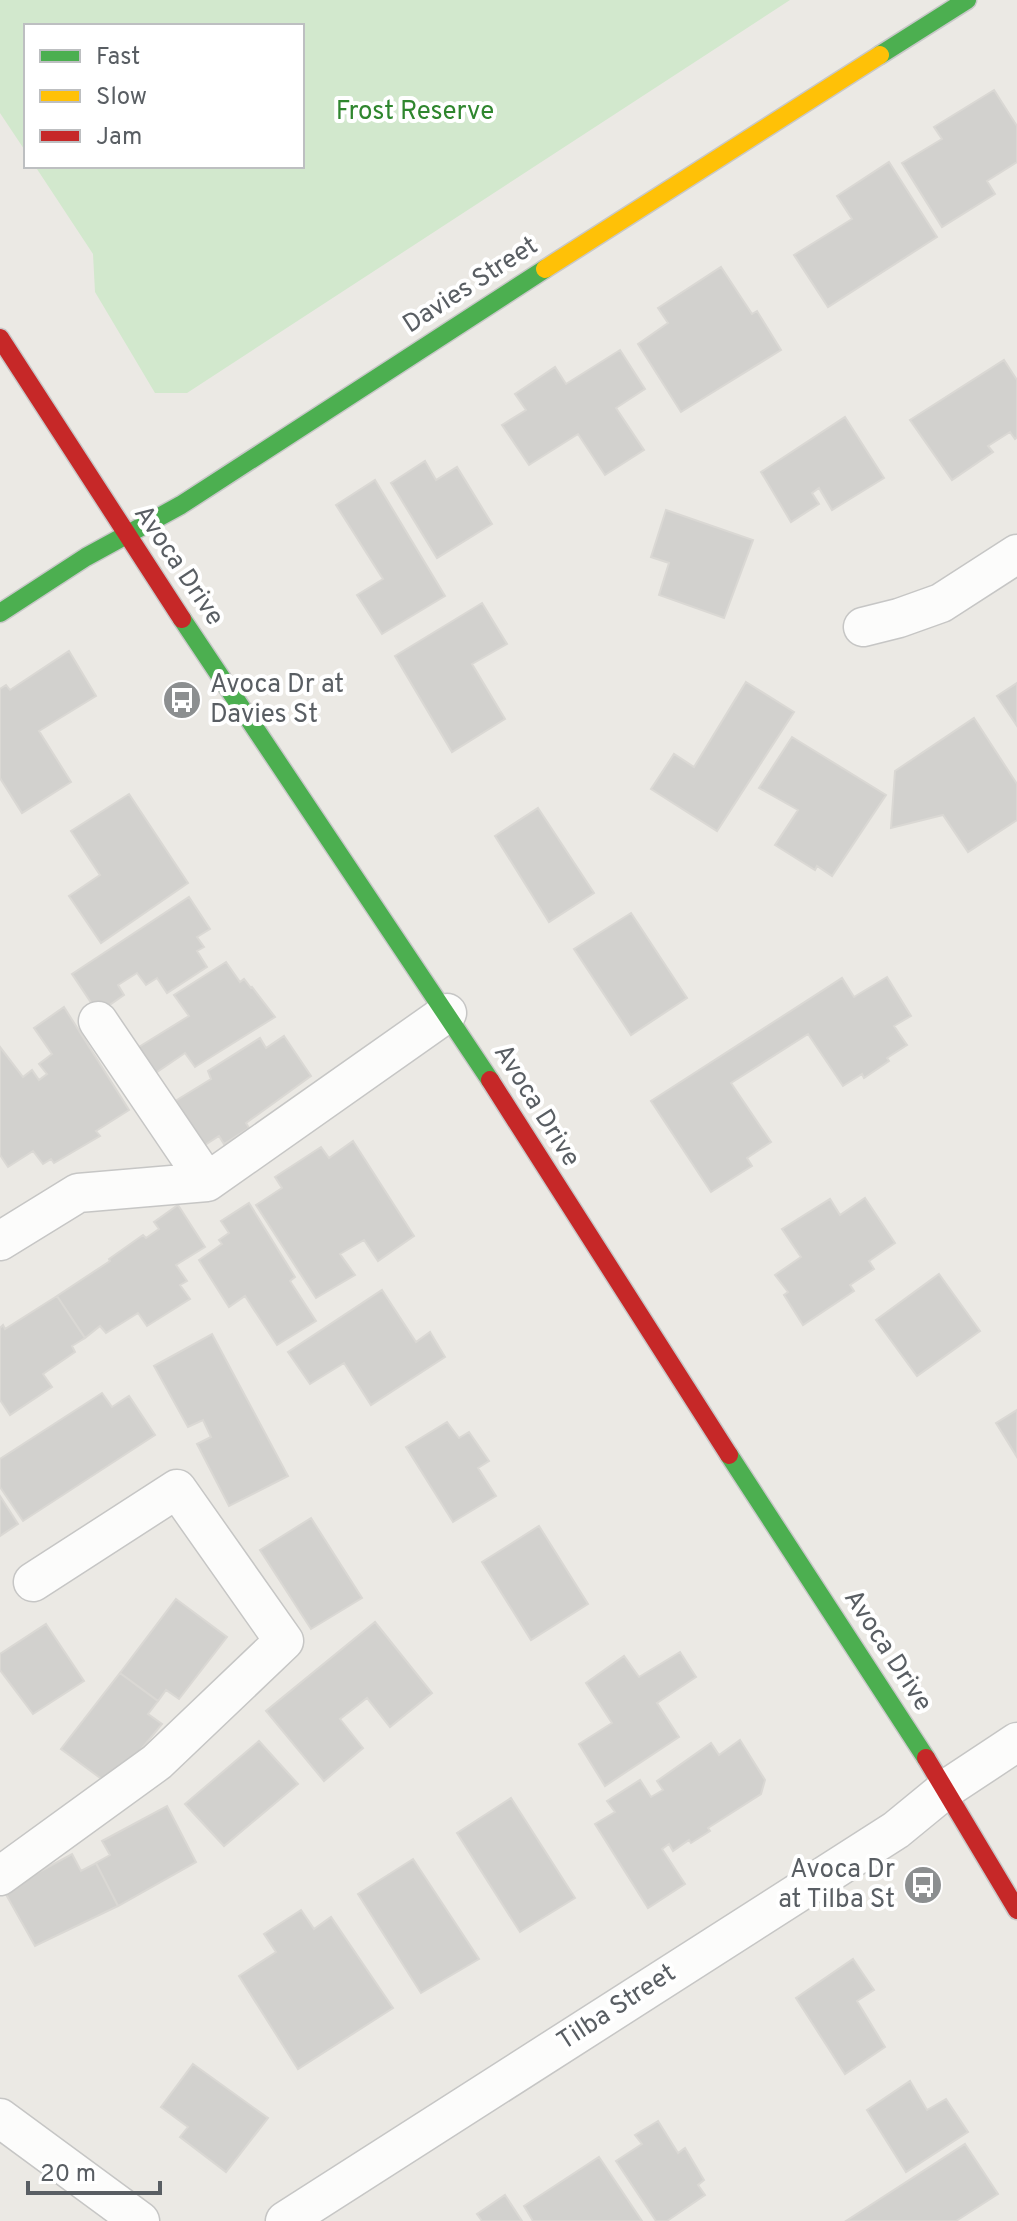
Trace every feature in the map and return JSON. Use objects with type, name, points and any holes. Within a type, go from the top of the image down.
[{"type":"main road","name":"Davies Street","points":[[0,613],[126,535],[181,505],[721,155],[967,0]]},
{"type":"main road","name":"Avoca Drive","points":[[0,338],[126,535],[447,1013],[629,1301],[946,1789],[1017,1910]]},
{"type":"street","points":[[863,627],[941,603],[1017,554]]},
{"type":"street","points":[[0,1241],[78,1193],[207,1182],[447,1013]]},
{"type":"street","points":[[98,1021],[207,1182]]},
{"type":"street","points":[[0,1876],[157,1762],[284,1641],[177,1489],[33,1582]]},
{"type":"street","name":"Tilba Street","points":[[302,2216],[896,1830],[946,1789],[1017,1742]]},
{"type":"street","points":[[0,2118],[140,2221]]},
{"type":"green space","name":"Frost Reserve","points":[[0,0],[790,0],[187,393],[155,393],[95,292],[93,254],[36,168],[304,168],[304,24],[24,24],[24,149],[0,113]]},
{"type":"building","points":[[994,90],[1017,126],[1017,162],[987,181],[995,194],[942,227],[902,163],[942,139],[934,127]]},
{"type":"building","points":[[889,162],[937,237],[828,307],[794,255],[852,219],[837,196]]},
{"type":"building","points":[[721,267],[752,314],[757,311],[781,350],[681,412],[638,344],[668,323],[658,308]]},
{"type":"building","points":[[620,350],[645,389],[616,408],[644,450],[605,475],[578,434],[529,465],[502,425],[526,410],[515,394],[555,367],[566,384]]},
{"type":"building","points":[[1004,360],[1017,380],[1017,437],[1015,439],[1010,432],[988,446],[993,452],[952,480],[910,420]]},
{"type":"building","points":[[845,417],[884,478],[832,510],[819,488],[812,493],[819,504],[791,522],[761,472]]},
{"type":"building","points":[[425,461],[436,480],[457,467],[492,524],[437,558],[391,483]]},
{"type":"building","points":[[375,480],[445,596],[382,634],[357,595],[383,579],[336,505]]},
{"type":"building","points":[[666,510],[753,540],[724,618],[659,595],[669,563],[651,557]]},
{"type":"building","points":[[482,603],[507,644],[472,664],[505,719],[452,752],[395,656]]},
{"type":"building","points":[[69,651],[96,696],[39,731],[71,782],[22,813],[0,778],[0,689],[6,685],[10,690]]},
{"type":"building","points":[[746,682],[794,712],[717,831],[651,789],[674,754],[694,767]]},
{"type":"building","points":[[1017,683],[1017,726],[997,696]]},
{"type":"building","points":[[974,718],[1017,784],[1017,820],[968,852],[943,815],[891,828],[895,771]]},
{"type":"building","points":[[792,737],[886,795],[832,876],[817,866],[815,870],[775,845],[798,810],[759,788]]},
{"type":"building","points":[[129,794],[188,883],[101,943],[69,896],[100,875],[71,831]]},
{"type":"building","points":[[538,808],[594,893],[549,922],[495,836]]},
{"type":"building","points":[[189,897],[210,929],[197,937],[204,947],[197,951],[207,967],[167,993],[157,978],[146,985],[137,973],[118,985],[124,995],[98,1013],[72,974]]},
{"type":"building","points":[[631,913],[687,998],[631,1035],[574,949]]},
{"type":"building","points":[[226,962],[240,982],[244,979],[252,987],[275,1017],[195,1067],[185,1053],[151,1076],[134,1050],[189,1016],[174,995]]},
{"type":"building","points":[[887,977],[911,1016],[894,1026],[907,1045],[864,1078],[862,1074],[843,1086],[808,1034],[731,1083],[771,1142],[747,1158],[752,1166],[711,1192],[651,1101],[842,978],[854,997]]},
{"type":"building","points":[[64,1007],[129,1110],[96,1131],[100,1136],[54,1163],[51,1159],[43,1164],[33,1151],[8,1167],[0,1155],[0,1047],[23,1077],[32,1070],[39,1080],[47,1074],[39,1064],[52,1054],[34,1028]]},
{"type":"building","points":[[284,1036],[311,1076],[246,1123],[249,1128],[224,1144],[219,1136],[202,1147],[172,1103],[211,1079],[208,1071],[260,1038],[266,1048]]},
{"type":"building","points":[[353,1141],[414,1236],[378,1261],[364,1240],[340,1254],[355,1275],[316,1298],[256,1205],[282,1188],[275,1177],[321,1147],[329,1158]]},
{"type":"building","points":[[865,1198],[895,1243],[869,1261],[874,1269],[850,1285],[854,1291],[803,1325],[784,1295],[788,1292],[775,1275],[801,1257],[782,1229],[830,1199],[840,1215]]},
{"type":"building","points":[[249,1203],[295,1277],[290,1281],[316,1321],[277,1345],[245,1296],[229,1307],[199,1260],[222,1244],[219,1240],[229,1233],[221,1221]]},
{"type":"building","points":[[178,1205],[205,1247],[176,1265],[187,1281],[180,1285],[190,1299],[147,1326],[138,1313],[106,1333],[100,1326],[85,1338],[57,1296],[143,1235],[146,1238],[159,1229],[154,1222]]},
{"type":"building","points":[[939,1274],[980,1331],[917,1376],[876,1320]]},
{"type":"building","points":[[382,1290],[416,1342],[430,1332],[445,1357],[371,1405],[344,1363],[310,1384],[288,1352]]},
{"type":"building","points":[[57,1296],[85,1338],[72,1346],[75,1352],[43,1374],[52,1387],[10,1415],[0,1400],[0,1328],[3,1325],[5,1329]]},
{"type":"building","points":[[212,1334],[288,1476],[229,1506],[197,1444],[211,1437],[203,1420],[188,1427],[154,1366]]},
{"type":"building","points":[[102,1393],[112,1407],[129,1396],[155,1435],[23,1521],[0,1487],[0,1459]]},
{"type":"building","points":[[1017,1410],[1017,1457],[996,1423]]},
{"type":"building","points":[[447,1422],[459,1438],[469,1432],[489,1461],[478,1468],[496,1496],[453,1522],[406,1447]]},
{"type":"building","points":[[0,1496],[18,1524],[0,1536]]},
{"type":"building","points":[[311,1518],[362,1598],[311,1629],[260,1550]]},
{"type":"building","points":[[539,1526],[588,1604],[531,1640],[482,1562]]},
{"type":"building","points":[[176,1599],[227,1637],[179,1699],[166,1690],[158,1701],[120,1673]]},
{"type":"building","points":[[375,1622],[432,1693],[390,1727],[367,1698],[340,1719],[363,1748],[324,1781],[266,1711]]},
{"type":"building","points":[[46,1624],[84,1681],[33,1714],[0,1670],[0,1654]]},
{"type":"building","points":[[680,1652],[696,1677],[657,1703],[679,1737],[605,1786],[579,1744],[612,1723],[586,1683],[624,1656],[639,1677]]},
{"type":"building","points":[[120,1673],[158,1701],[148,1714],[162,1724],[111,1786],[61,1749]]},
{"type":"building","points":[[740,1740],[765,1780],[761,1794],[708,1828],[710,1831],[691,1843],[689,1840],[673,1851],[669,1844],[662,1849],[685,1884],[648,1908],[595,1824],[615,1812],[607,1801],[640,1780],[651,1797],[663,1790],[657,1781],[711,1743],[719,1755]]},
{"type":"building","points":[[259,1741],[298,1784],[224,1846],[185,1804]]},
{"type":"building","points":[[511,1798],[575,1898],[520,1932],[457,1833]]},
{"type":"building","points":[[167,1806],[196,1862],[118,1906],[96,1863],[110,1855],[102,1841]]},
{"type":"building","points":[[72,1854],[81,1871],[96,1863],[118,1906],[35,1946],[4,1891]]},
{"type":"building","points":[[413,1859],[479,1959],[421,1993],[358,1894]]},
{"type":"building","points":[[301,1910],[314,1929],[331,1917],[393,2008],[298,2069],[239,1976],[276,1952],[264,1934]]},
{"type":"building","points":[[853,1959],[874,1990],[857,2001],[885,2047],[845,2074],[796,1998]]},
{"type":"building","points":[[193,2064],[268,2118],[226,2172],[180,2137],[188,2127],[161,2107]]},
{"type":"building","points":[[910,2081],[927,2110],[946,2099],[968,2132],[906,2172],[867,2110]]},
{"type":"building","points":[[658,2121],[678,2153],[685,2148],[704,2180],[698,2185],[705,2195],[667,2221],[656,2221],[616,2161],[642,2144],[635,2135]]},
{"type":"building","points":[[965,2144],[998,2194],[956,2221],[846,2221]]},
{"type":"building","points":[[599,2157],[642,2221],[533,2221],[524,2206]]},
{"type":"building","points":[[505,2195],[522,2221],[482,2221],[477,2214]]},
{"type":"traffic: fast","points":[[880,55],[967,0]]},
{"type":"traffic: fast","points":[[0,613],[86,557],[181,505],[545,269]]},
{"type":"traffic: fast","points":[[182,619],[490,1080]]},
{"type":"traffic: fast","points":[[729,1455],[926,1758]]},
{"type":"traffic: slow","points":[[545,269],[880,55]]},
{"type":"traffic: jam","points":[[0,338],[182,619]]},
{"type":"traffic: jam","points":[[490,1080],[729,1455]]},
{"type":"traffic: jam","points":[[926,1758],[1017,1910]]},
{"type":"place","name":"Avoca Dr at Davies St","points":[[182,700]]},
{"type":"place","name":"Avoca Dr at Tilba St","points":[[923,1885]]}]
